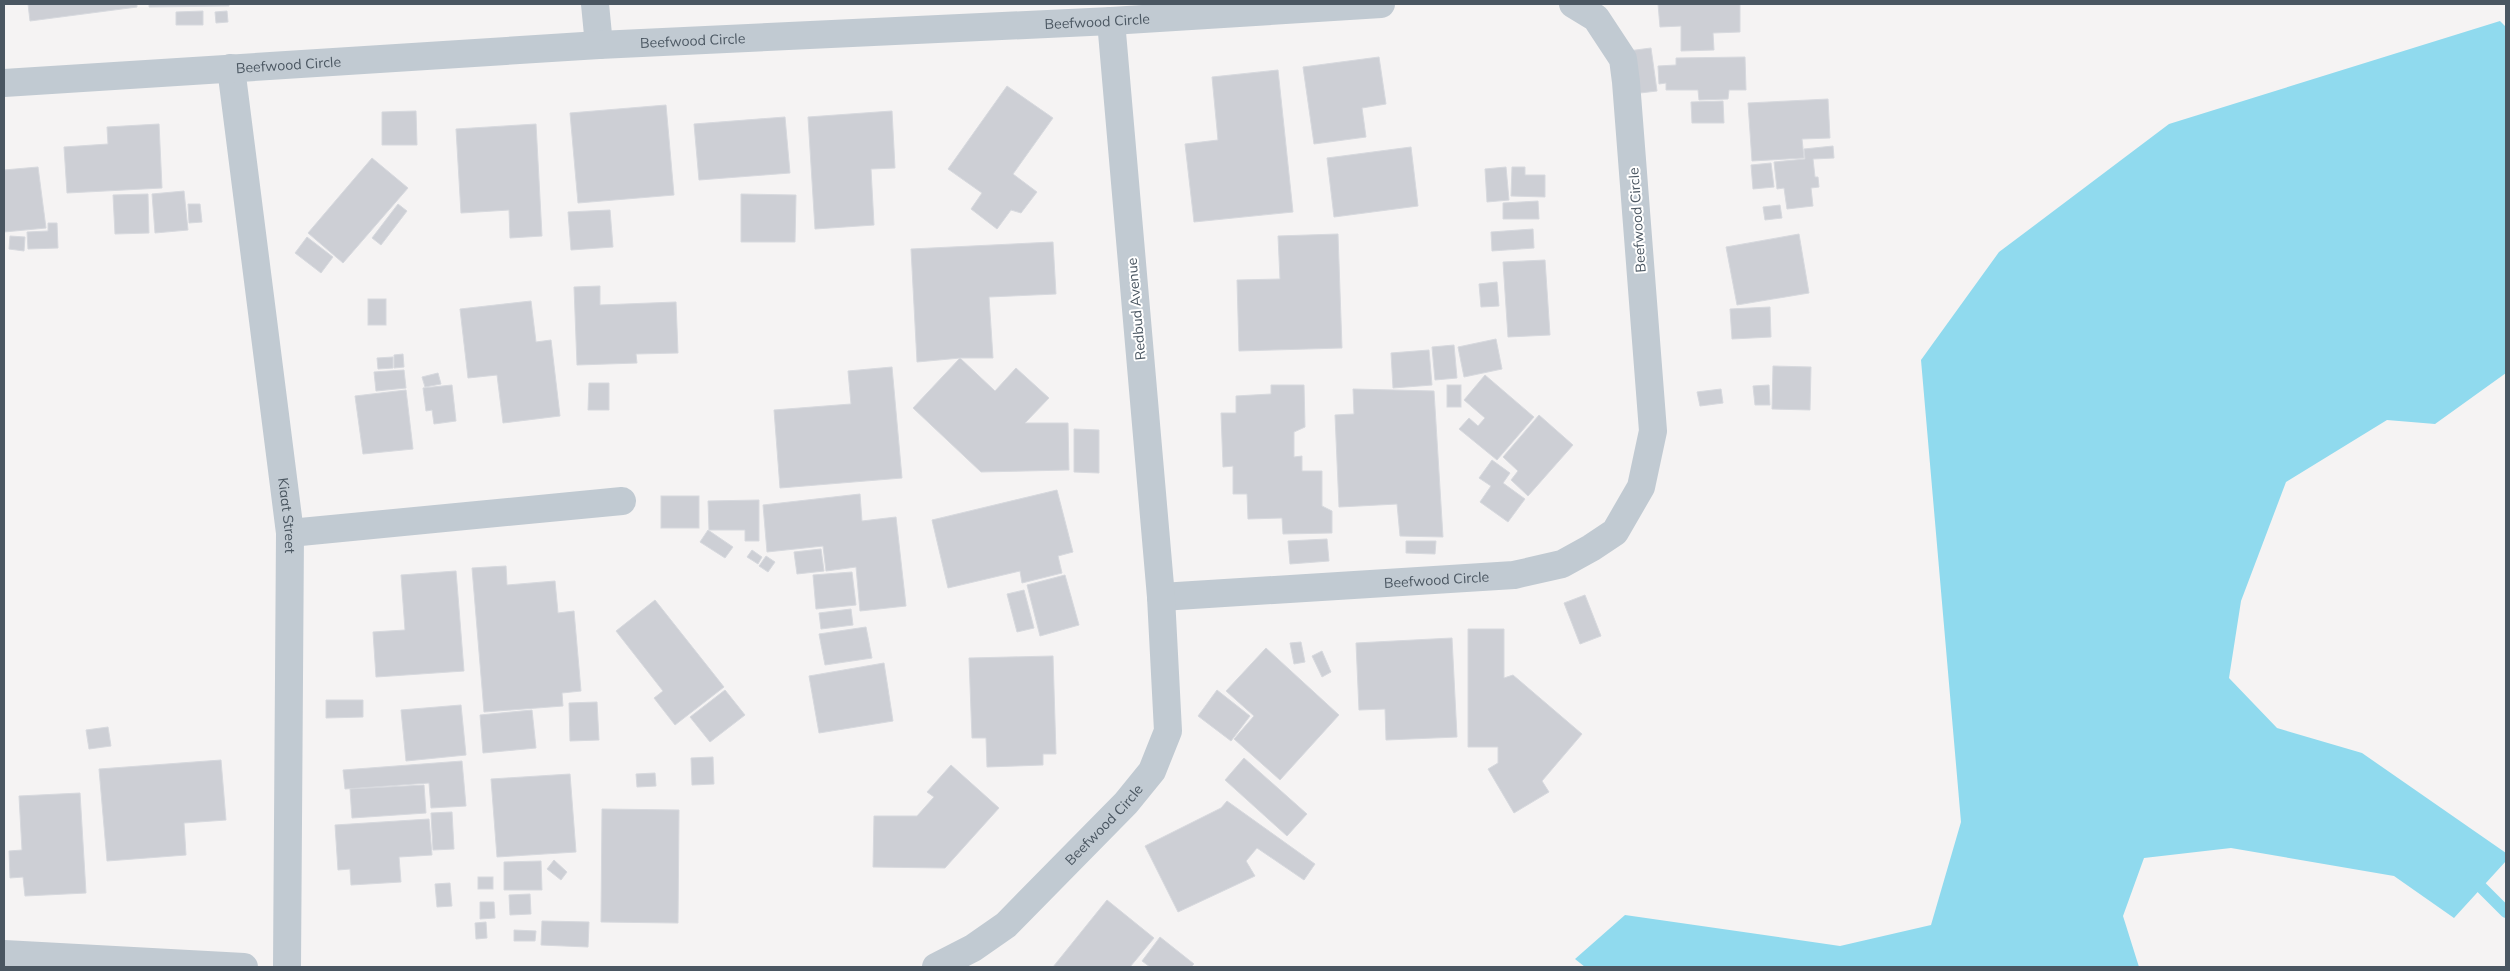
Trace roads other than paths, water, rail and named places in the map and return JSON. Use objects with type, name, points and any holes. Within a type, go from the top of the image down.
[{"type":"street","points":[[595,4],[599,45]]},
{"type":"street","name":"Beefwood Circle","points":[[4,83],[599,45],[1111,21],[1381,4]]},
{"type":"street","name":"Beefwood Circle","points":[[936,967],[973,948],[1006,925],[1126,803],[1152,771],[1168,731],[1161,597],[1514,575],[1562,564],[1615,532],[1641,487],[1654,431],[1623,59],[1596,18],[1573,4]]},
{"type":"street","name":"Redbud Avenue","points":[[1111,21],[1161,597]]},
{"type":"street","name":"Kiaat Street","points":[[231,68],[290,533],[287,967]]},
{"type":"street","points":[[290,533],[622,501]]},
{"type":"street","points":[[4,954],[244,967]]},
{"type":"water","points":[[2500,21],[2506,27],[2506,373],[2435,424],[2387,420],[2286,482],[2241,601],[2229,678],[2277,728],[2362,753],[2506,853],[2506,861],[2454,918],[2394,876],[2231,848],[2144,858],[2123,916],[2139,967],[1585,967],[1575,959],[1625,915],[1840,946],[1931,925],[1961,822],[1921,360],[1999,252],[2169,124]]},
{"type":"waterway","points":[[2471,877],[2506,912]]}]
